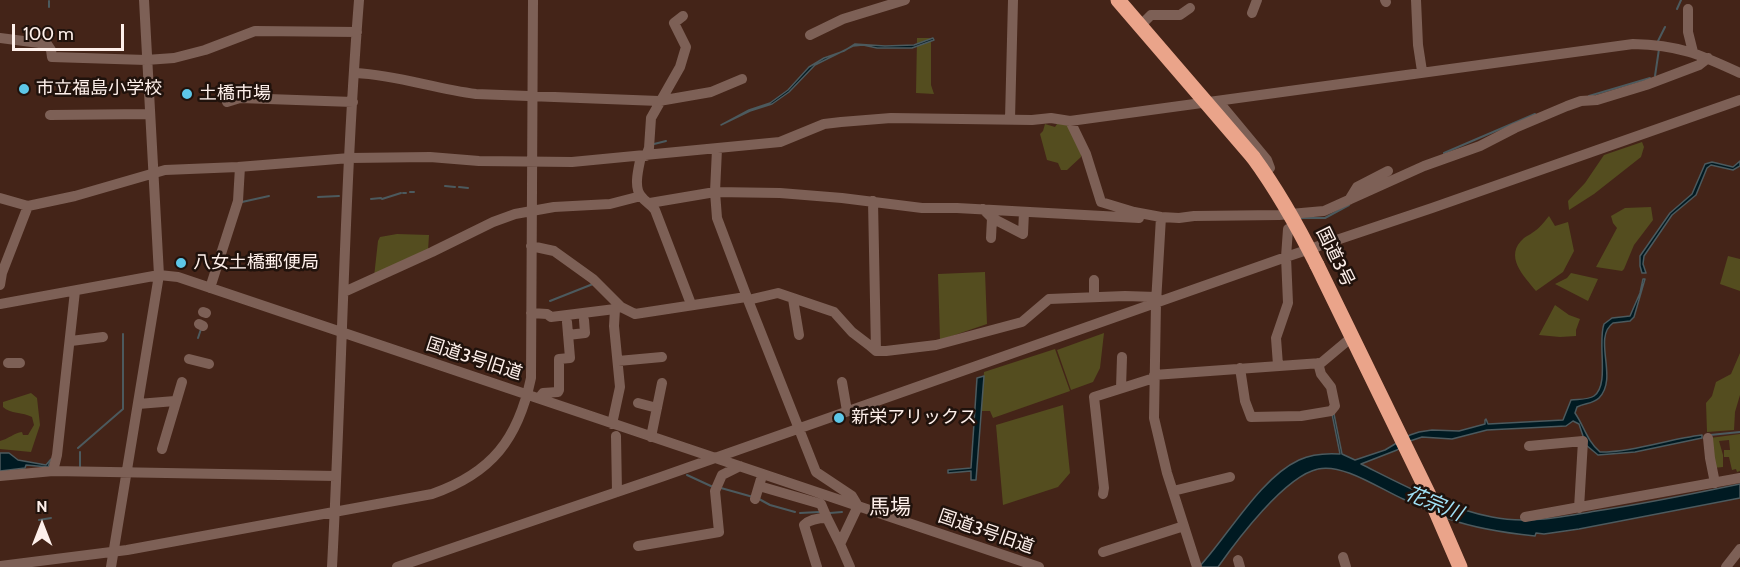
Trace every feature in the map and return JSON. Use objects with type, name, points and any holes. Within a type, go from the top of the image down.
[{"type":"highway","name":"国道3号","points":[[1118,0],[1211,102],[1253,157],[1295,221],[1428,493],[1460,567]]},
{"type":"street","points":[[111,567],[159,275],[144,0]]},
{"type":"street","points":[[332,567],[359,0]]},
{"type":"street","points":[[0,566],[114,551],[432,494],[477,474],[504,446],[518,420],[531,378],[533,0]]},
{"type":"street","points":[[810,35],[843,19],[905,0]]},
{"type":"street","points":[[1010,119],[1013,0]]},
{"type":"street","points":[[1252,13],[1257,0]]},
{"type":"street","points":[[1416,0],[1422,71]]},
{"type":"street","points":[[1140,26],[1151,15],[1180,15],[1190,8]]},
{"type":"street","points":[[1688,9],[1688,32],[1693,52]]},
{"type":"street","points":[[683,16],[674,23],[686,47],[680,67],[651,118],[649,148],[643,156],[637,182],[645,199],[655,210],[692,304]]},
{"type":"street","points":[[0,38],[47,44],[52,57],[146,60],[205,50],[255,31],[357,32]]},
{"type":"street","points":[[0,198],[28,206],[75,196],[154,172],[350,158],[430,157],[572,162],[643,156],[780,142],[824,124],[891,118],[1051,118],[1070,121],[1422,71],[1633,44],[1658,45],[1693,52],[1740,73]]},
{"type":"street","points":[[344,292],[493,222],[532,211],[715,192],[780,193],[873,201],[922,208],[983,209],[1139,218],[1279,215],[1324,211],[1424,166],[1480,146],[1567,106],[1581,101],[1597,100],[1646,85],[1699,65],[1708,58]]},
{"type":"street","points":[[356,73],[381,74],[457,92],[659,101],[711,92],[742,79]]},
{"type":"street","points":[[227,102],[240,98],[353,102]]},
{"type":"street","points":[[397,567],[714,458],[1156,300],[1740,100]]},
{"type":"street","points":[[1211,102],[1267,160],[1270,168]]},
{"type":"street","points":[[50,115],[149,114]]},
{"type":"street","points":[[1070,121],[1086,154],[1101,202],[1156,216]]},
{"type":"street","points":[[717,149],[715,192],[717,218],[747,299],[816,472],[852,496],[858,506],[840,544]]},
{"type":"street","points":[[210,288],[238,201],[240,167]]},
{"type":"street","points":[[1349,200],[1357,186],[1388,171]]},
{"type":"street","points":[[873,201],[876,351]]},
{"type":"street","points":[[0,285],[2,273],[28,206]]},
{"type":"street","points":[[983,209],[992,218],[1023,234],[1024,212]]},
{"type":"street","points":[[1156,216],[1154,377],[1156,429],[1197,567]]},
{"type":"street","points":[[991,238],[992,218]]},
{"type":"street","points":[[1278,365],[1276,338],[1288,303],[1286,257],[1288,229]]},
{"type":"street","points":[[531,246],[554,251],[593,279],[617,307],[635,314],[775,293],[834,312],[852,332],[876,351],[925,347],[960,340],[1022,322],[1049,298],[1095,297],[1156,300]]},
{"type":"street","points":[[6,306],[159,275]]},
{"type":"street","name":"国道3号旧道","points":[[159,275],[178,277],[1039,567]]},
{"type":"street","points":[[1094,280],[1095,297]]},
{"type":"street","points":[[53,471],[71,341],[75,291]]},
{"type":"street","points":[[793,299],[799,335]]},
{"type":"street","points":[[531,313],[547,314],[551,317],[617,307]]},
{"type":"street","points":[[612,424],[620,387],[614,326],[617,307]]},
{"type":"street","points":[[568,335],[585,333],[584,320]]},
{"type":"street","points":[[538,398],[543,393],[559,390],[559,359],[570,358],[567,322]]},
{"type":"street","points":[[71,341],[103,337]]},
{"type":"street","points":[[1103,494],[1094,397],[1154,377],[1321,363],[1352,337]]},
{"type":"street","points":[[618,361],[662,357]]},
{"type":"street","points":[[1122,357],[1122,388]]},
{"type":"street","points":[[189,359],[209,364]]},
{"type":"street","points":[[8,363],[20,363]]},
{"type":"street","points":[[1240,368],[1245,401],[1251,417],[1301,416],[1331,411],[1335,406],[1331,387],[1321,374],[1318,363]]},
{"type":"street","points":[[162,449],[182,382]]},
{"type":"street","points":[[842,382],[847,411]]},
{"type":"street","points":[[651,437],[662,383]]},
{"type":"street","points":[[138,404],[176,401]]},
{"type":"street","points":[[638,403],[657,408]]},
{"type":"street","points":[[616,436],[617,492]]},
{"type":"street","points":[[1708,438],[1715,483]]},
{"type":"street","points":[[1534,443],[1583,441],[1579,508]]},
{"type":"street","points":[[747,446],[746,459],[756,472],[759,486],[755,499]]},
{"type":"street","points":[[638,546],[718,532],[715,491],[722,475],[740,466]]},
{"type":"street","points":[[0,476],[53,471],[336,476]]},
{"type":"street","points":[[1173,491],[1230,477]]},
{"type":"street","points":[[1525,517],[1740,478]]},
{"type":"street","points":[[759,486],[821,504],[850,567]]},
{"type":"street","points":[[817,567],[804,525],[811,520],[827,518]]},
{"type":"street","points":[[1103,552],[1184,526]]},
{"type":"street","points":[[1726,567],[1740,549]]},
{"type":"shaded area","points":[[917,38],[931,38],[931,85],[934,94],[916,93]]},
{"type":"shaded area","points":[[1059,121],[1067,123],[1081,148],[1081,157],[1067,170],[1061,170],[1058,163],[1047,160],[1040,134],[1045,124],[1055,127]]},
{"type":"shaded area","points":[[1642,142],[1644,147],[1641,157],[1594,194],[1569,210],[1568,201],[1585,183],[1604,155]]},
{"type":"shaded area","points":[[1651,207],[1653,220],[1634,245],[1624,269],[1622,271],[1596,267],[1617,228],[1611,216],[1625,208]]},
{"type":"shaded area","points":[[1549,216],[1555,226],[1568,222],[1574,251],[1563,272],[1536,291],[1521,272],[1515,259],[1515,252],[1524,238],[1537,230]]},
{"type":"shaded area","points":[[397,234],[429,235],[428,251],[374,277],[380,237]]},
{"type":"shaded area","points":[[1728,256],[1740,259],[1740,291],[1720,284]]},
{"type":"shaded area","points":[[985,272],[987,324],[940,340],[938,274]]},
{"type":"shaded area","points":[[1571,273],[1598,279],[1588,301],[1555,284],[1567,278]]},
{"type":"shaded area","points":[[1555,305],[1569,315],[1580,319],[1576,336],[1539,335]]},
{"type":"shaded area","points":[[1104,333],[1100,368],[1093,382],[1071,390],[1057,350]]},
{"type":"shaded area","points":[[1055,349],[1070,391],[993,418],[990,411],[981,411],[984,372]]},
{"type":"shaded area","points":[[1740,353],[1740,395],[1735,412],[1734,430],[1707,432],[1706,403],[1712,396],[1716,382],[1731,374]]},
{"type":"shaded area","points":[[31,393],[37,398],[40,425],[31,452],[0,449],[0,441],[22,432],[23,435],[28,435],[34,425],[32,417],[6,409],[3,407],[3,402]]},
{"type":"shaded area","points":[[1063,405],[1070,473],[1058,487],[1003,505],[996,425]]},
{"type":"shaded area","points":[[1740,434],[1740,471],[1732,470],[1729,457],[1724,457],[1724,450],[1730,450],[1729,440],[1719,441],[1723,455],[1723,467],[1713,468],[1710,438]]},
{"type":"water","points":[[933,38],[934,40],[912,48],[877,48],[863,45],[848,49],[855,44],[914,45]]},
{"type":"water","points":[[841,52],[815,65],[789,92],[772,104],[750,111],[721,125],[749,110],[770,103],[788,90],[809,67]]},
{"type":"water","points":[[1740,161],[1740,166],[1733,170],[1711,165],[1707,168],[1696,195],[1672,215],[1644,256],[1643,264],[1646,273],[1642,273],[1640,256],[1670,213],[1692,194],[1705,164],[1712,162],[1733,167]]},
{"type":"water","name":"花宗川","points":[[1643,279],[1645,279],[1634,317],[1630,321],[1613,323],[1607,330],[1605,348],[1607,380],[1604,390],[1597,400],[1577,407],[1575,413],[1600,452],[1626,450],[1702,435],[1702,438],[1635,452],[1598,455],[1586,445],[1579,424],[1573,421],[1566,426],[1487,430],[1452,439],[1422,437],[1361,464],[1441,502],[1475,513],[1505,519],[1544,519],[1650,502],[1740,484],[1740,498],[1579,529],[1536,533],[1535,536],[1492,530],[1449,519],[1350,473],[1328,468],[1318,469],[1291,483],[1277,496],[1249,526],[1218,567],[1199,567],[1258,494],[1285,468],[1309,456],[1340,454],[1332,414],[1334,414],[1342,454],[1355,460],[1385,450],[1419,432],[1459,431],[1485,424],[1486,419],[1488,424],[1563,420],[1571,400],[1586,399],[1599,391],[1604,324],[1612,318],[1630,316],[1640,293]]},
{"type":"water","points":[[984,376],[976,480],[971,480],[971,471],[948,473],[948,470],[971,468],[977,378]]},
{"type":"water","points":[[0,453],[9,453],[18,460],[46,465],[51,459],[48,467],[26,465],[25,468],[0,471]]},
{"type":"waterway","points":[[1677,9],[1681,0]]},
{"type":"waterway","points":[[49,1],[49,7]]},
{"type":"waterway","points":[[1658,41],[1665,27]]},
{"type":"waterway","points":[[1655,76],[1659,49]]},
{"type":"waterway","points":[[1589,96],[1650,78]]},
{"type":"waterway","points":[[1444,153],[1535,114]]},
{"type":"waterway","points":[[654,144],[666,141]]},
{"type":"waterway","points":[[445,186],[455,187]]},
{"type":"waterway","points":[[459,187],[468,188]]},
{"type":"waterway","points":[[382,199],[401,193]]},
{"type":"waterway","points":[[242,202],[269,196]]},
{"type":"waterway","points":[[318,197],[339,196]]},
{"type":"waterway","points":[[371,199],[381,198]]},
{"type":"waterway","points":[[1298,218],[1325,218],[1349,205]]},
{"type":"waterway","points":[[550,301],[593,284]]},
{"type":"waterway","points":[[198,338],[201,329]]},
{"type":"waterway","points":[[78,448],[123,409],[123,334]]},
{"type":"waterway","points":[[1710,435],[1740,432]]},
{"type":"waterway","points":[[80,452],[80,467]]},
{"type":"waterway","points":[[687,475],[713,487]]},
{"type":"waterway","points":[[721,488],[753,497]]},
{"type":"waterway","points":[[759,499],[770,505],[795,512]]},
{"type":"waterway","points":[[800,513],[819,512]]},
{"type":"waterway","points":[[830,513],[842,512]]},
{"type":"waterway","points":[[39,520],[51,518]]},
{"type":"place","name":"市立福島小学校","points":[[24,89]]},
{"type":"place","name":"土橋市場","points":[[187,94]]},
{"type":"place","name":"八女土橋郵便局","points":[[181,263]]},
{"type":"place","name":"新栄アリックス","points":[[839,418]]},
{"type":"district","name":"馬場","points":[[890,508]]}]
